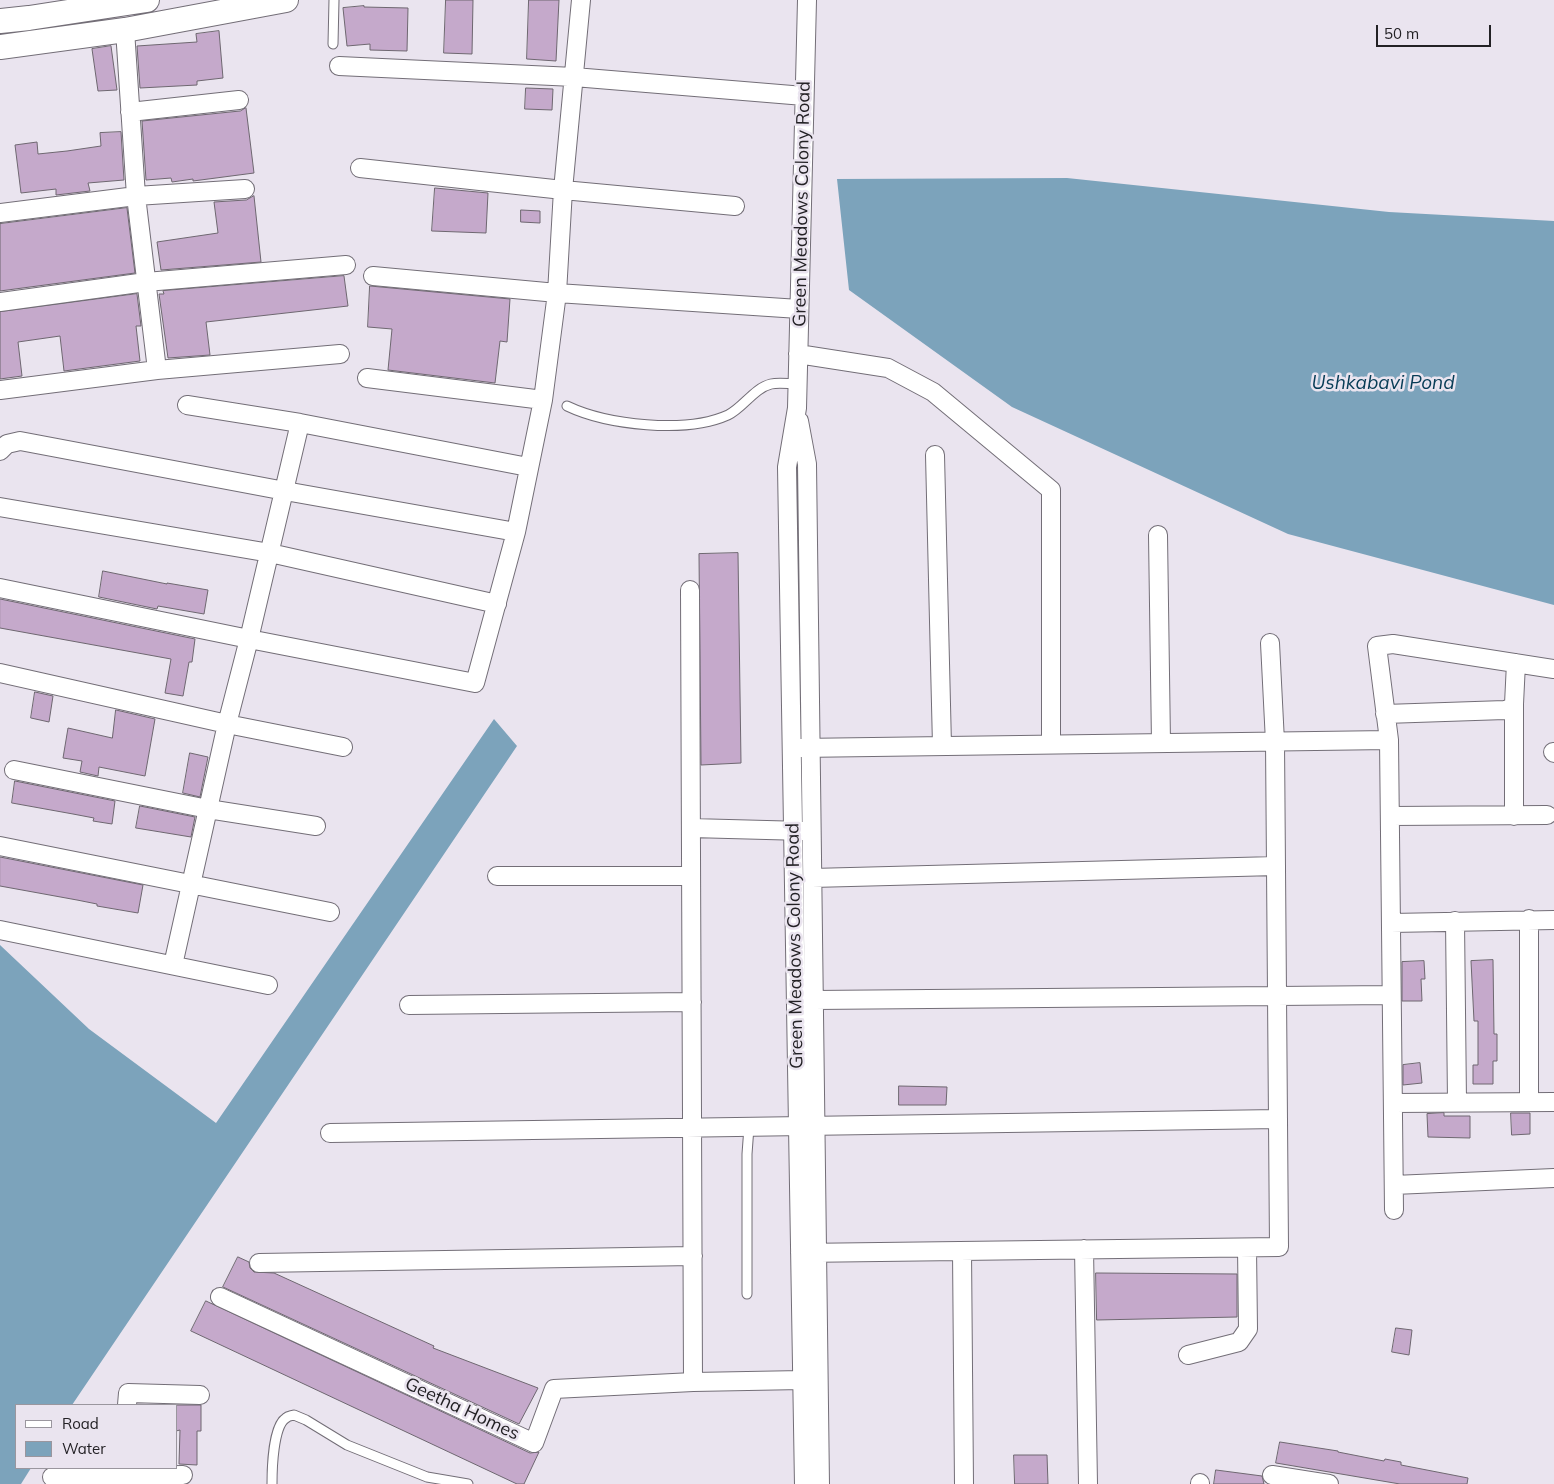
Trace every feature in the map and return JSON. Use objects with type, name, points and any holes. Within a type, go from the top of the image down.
[{"type":"main road","points":[[0,21],[147,0]]},
{"type":"main road","points":[[0,47],[125,30],[286,0]]},
{"type":"street","points":[[0,588],[476,683],[516,532],[543,400],[556,294],[563,190],[581,0]]},
{"type":"street","name":"Green Meadows Colony Road","points":[[807,0],[797,408],[787,467],[793,831],[806,1126],[808,1252],[820,1484]]},
{"type":"street","points":[[125,30],[136,196],[157,370]]},
{"type":"street","points":[[339,66],[574,77],[804,96]]},
{"type":"street","points":[[130,112],[238,100]]},
{"type":"street","points":[[360,168],[735,206]]},
{"type":"street","points":[[0,213],[136,196],[245,189]]},
{"type":"street","points":[[0,302],[146,282],[346,265]]},
{"type":"street","points":[[373,276],[556,294],[799,309]]},
{"type":"street","points":[[0,390],[157,370],[340,354]]},
{"type":"street","points":[[798,354],[888,368],[933,392],[1051,490],[1051,744]]},
{"type":"street","points":[[367,378],[543,400]]},
{"type":"street","points":[[187,404],[300,423],[528,468]]},
{"type":"street","name":"Green Meadows Colony Road","points":[[797,408],[807,464],[812,831],[814,1000],[806,1126]]},
{"type":"street","points":[[173,965],[227,724],[300,423]]},
{"type":"street","points":[[0,451],[7,444],[20,441],[516,532]]},
{"type":"street","points":[[935,454],[942,746]]},
{"type":"street","points":[[0,507],[270,553],[498,604]]},
{"type":"street","points":[[1158,535],[1161,743]]},
{"type":"street","points":[[690,590],[693,1382]]},
{"type":"street","points":[[808,1252],[1279,1247],[1276,742],[1270,643]]},
{"type":"street","points":[[1394,1210],[1389,740],[1377,646],[1394,644],[1554,669]]},
{"type":"street","points":[[1514,816],[1516,663]]},
{"type":"street","points":[[0,673],[227,724],[343,747]]},
{"type":"street","points":[[1386,714],[1505,710],[1511,708],[1514,704]]},
{"type":"street","points":[[792,748],[1389,740]]},
{"type":"street","points":[[14,770],[208,809],[316,826]]},
{"type":"street","points":[[1390,816],[1547,815]]},
{"type":"street","points":[[691,828],[812,831]]},
{"type":"street","points":[[0,846],[330,912]]},
{"type":"street","points":[[812,878],[1276,866]]},
{"type":"street","points":[[496,876],[691,876]]},
{"type":"street","points":[[1529,919],[1529,1102]]},
{"type":"street","points":[[1391,923],[1554,920]]},
{"type":"street","points":[[1455,921],[1457,1102]]},
{"type":"street","points":[[0,930],[268,985]]},
{"type":"street","points":[[814,1000],[1392,995]]},
{"type":"street","points":[[409,1005],[692,1002]]},
{"type":"street","points":[[1393,1103],[1554,1102]]},
{"type":"street","points":[[330,1133],[1278,1119]]},
{"type":"street","points":[[1394,1185],[1554,1178]]},
{"type":"street","points":[[1188,1355],[1239,1342],[1248,1329],[1248,1248]]},
{"type":"street","points":[[1084,1249],[1088,1484]]},
{"type":"street","points":[[962,1251],[964,1484]]},
{"type":"street","name":"Green Meadows Colony Road","points":[[804,1484],[802,1380],[808,1252]]},
{"type":"street","points":[[259,1264],[693,1256]]},
{"type":"street","name":"Geetha Homes","points":[[220,1297],[534,1443],[554,1389],[693,1382],[802,1380]]},
{"type":"street","points":[[127,1404],[128,1393],[200,1395]]},
{"type":"street","points":[[52,1477],[183,1475]]},
{"type":"street","points":[[1272,1475],[1329,1484]]},
{"type":"lane","points":[[333,44],[334,0]]},
{"type":"lane","points":[[567,406],[592,415],[625,422],[663,426],[691,424],[715,420],[729,415],[769,384],[798,384]]},
{"type":"lane","points":[[747,1294],[746,1154],[749,1127]]},
{"type":"lane","points":[[272,1484],[272,1467],[277,1436],[285,1418],[294,1415],[306,1420],[347,1446],[427,1477],[468,1484]]},
{"type":"water","name":"Ushkabavi Pond","points":[[1067,178],[1389,212],[1554,221],[1554,605],[1288,534],[1012,407],[849,290],[837,179]]},
{"type":"water","points":[[494,719],[517,746],[73,1404],[15,1404],[15,1469],[30,1469],[21,1484],[0,1484],[0,945],[89,1029],[216,1123]]},
{"type":"building","points":[[446,0],[473,0],[472,54],[444,53]]},
{"type":"building","points":[[529,0],[559,0],[556,61],[527,59]]},
{"type":"building","points":[[364,6],[408,8],[407,51],[370,50],[370,44],[347,46],[343,8]]},
{"type":"building","points":[[219,31],[223,78],[197,81],[197,85],[140,88],[137,46],[197,42],[196,34]]},
{"type":"building","points":[[111,46],[117,90],[98,91],[92,49]]},
{"type":"building","points":[[526,88],[553,89],[552,110],[525,109]]},
{"type":"building","points":[[246,108],[254,173],[193,181],[193,179],[172,182],[171,178],[146,180],[142,121],[240,111]]},
{"type":"building","points":[[121,132],[124,180],[88,183],[90,191],[56,195],[56,189],[21,193],[15,145],[37,142],[38,154],[67,151],[101,146],[100,133]]},
{"type":"building","points":[[435,188],[488,193],[486,233],[432,231]]},
{"type":"building","points":[[254,196],[261,262],[161,270],[157,242],[218,233],[214,202],[246,200]]},
{"type":"building","points":[[127,208],[135,273],[0,291],[0,224]]},
{"type":"building","points":[[521,210],[540,211],[540,223],[521,222]]},
{"type":"building","points":[[344,276],[348,306],[206,322],[210,355],[168,358],[159,294],[164,294],[163,291]]},
{"type":"building","points":[[370,286],[510,299],[507,342],[500,341],[495,383],[388,370],[392,329],[368,327]]},
{"type":"building","points":[[137,294],[141,326],[136,326],[140,361],[64,371],[60,336],[18,342],[22,376],[0,379],[0,312]]},
{"type":"building","points":[[738,553],[741,763],[701,765],[699,554]]},
{"type":"building","points":[[103,571],[208,590],[204,614],[158,606],[157,609],[99,597]]},
{"type":"building","points":[[0,599],[195,639],[192,662],[189,662],[183,696],[165,693],[171,659],[0,628]]},
{"type":"building","points":[[35,692],[53,696],[49,722],[31,718]]},
{"type":"building","points":[[116,710],[155,719],[145,776],[99,767],[98,776],[80,772],[82,761],[63,758],[68,728],[112,738]]},
{"type":"building","points":[[190,753],[208,757],[200,797],[183,793]]},
{"type":"building","points":[[15,781],[115,801],[112,824],[93,821],[94,818],[12,803]]},
{"type":"building","points":[[140,806],[195,817],[191,837],[136,828]]},
{"type":"building","points":[[0,857],[143,885],[138,913],[0,886]]},
{"type":"building","points":[[1493,960],[1494,1034],[1497,1034],[1497,1061],[1493,1061],[1493,1084],[1473,1084],[1473,1065],[1478,1065],[1478,1021],[1474,1021],[1471,961]]},
{"type":"building","points":[[1424,961],[1425,979],[1421,979],[1422,1001],[1402,1001],[1402,962]]},
{"type":"building","points":[[1420,1063],[1422,1083],[1403,1085],[1403,1065]]},
{"type":"building","points":[[899,1086],[947,1087],[946,1105],[899,1105]]},
{"type":"building","points":[[1444,1113],[1444,1116],[1470,1116],[1470,1138],[1428,1137],[1427,1114]]},
{"type":"building","points":[[1511,1113],[1530,1113],[1530,1134],[1512,1135]]},
{"type":"building","points":[[238,1257],[249,1262],[250,1268],[254,1272],[274,1273],[434,1346],[433,1348],[538,1388],[519,1424],[223,1287]]},
{"type":"building","points":[[1096,1273],[1237,1274],[1237,1317],[1097,1320]]},
{"type":"building","points":[[206,1301],[530,1453],[539,1452],[524,1484],[517,1484],[191,1331]]},
{"type":"building","points":[[1396,1328],[1412,1330],[1409,1355],[1392,1352]]},
{"type":"building","points":[[178,1405],[201,1405],[201,1431],[197,1431],[197,1465],[179,1464],[180,1430],[178,1430]]},
{"type":"building","points":[[1280,1442],[1338,1451],[1384,1461],[1385,1459],[1401,1462],[1401,1465],[1468,1478],[1467,1484],[1400,1484],[1276,1463]]},
{"type":"building","points":[[1014,1455],[1047,1455],[1048,1484],[1015,1484]]},
{"type":"building","points":[[1216,1470],[1262,1476],[1264,1484],[1214,1484]]}]
